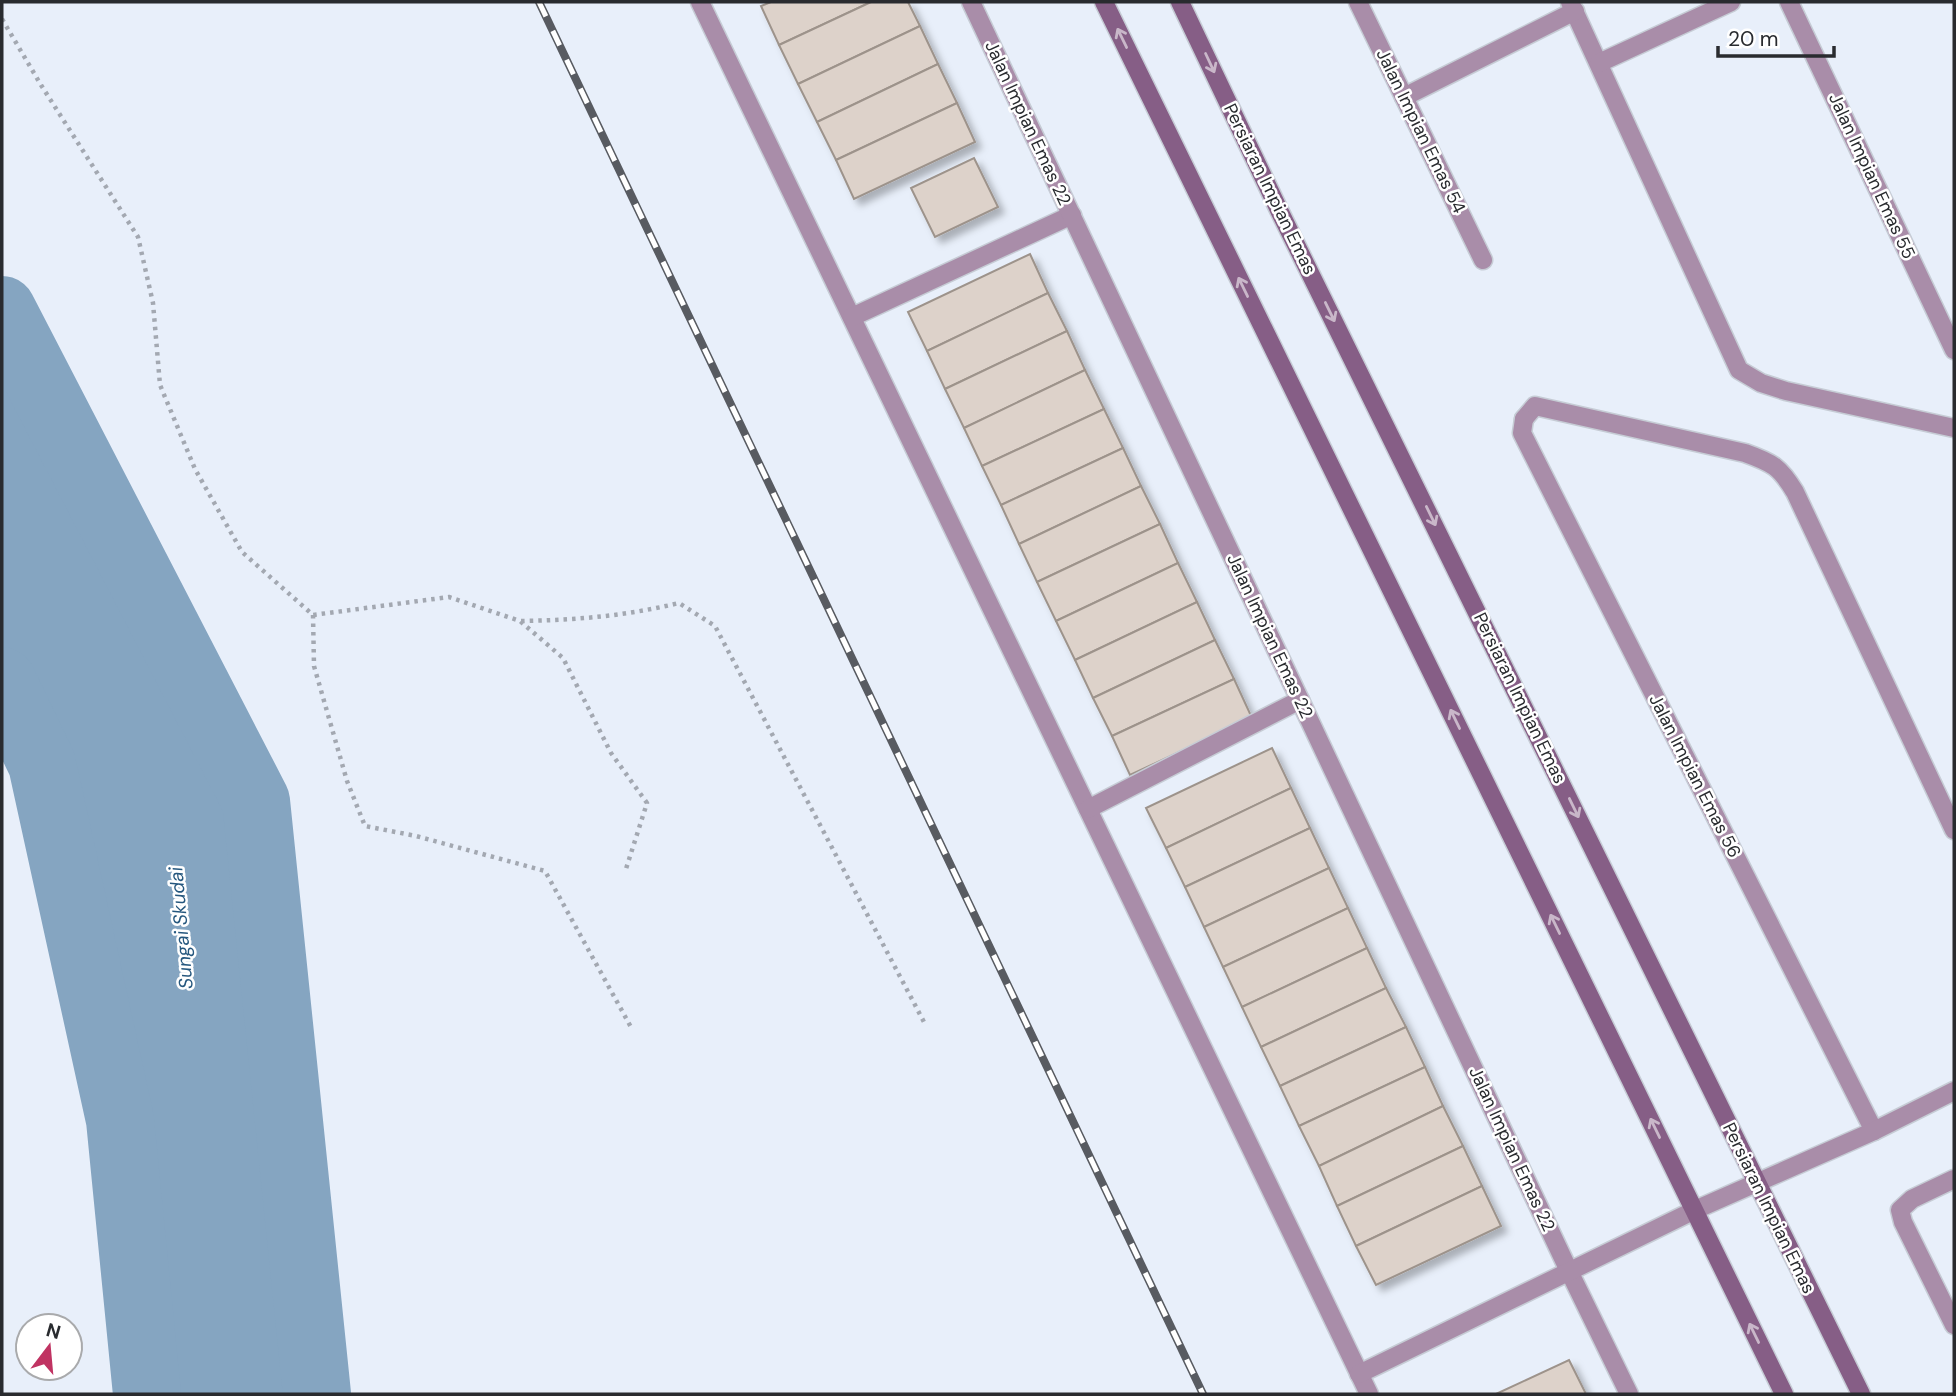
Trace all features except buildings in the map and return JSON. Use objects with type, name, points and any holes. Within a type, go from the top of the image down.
[{"type":"main road","points":[[1104,2],[1784,1394]]},
{"type":"main road","name":"Persiaran Impian Emas","points":[[1180,2],[1278,208],[1861,1394]]},
{"type":"street","points":[[700,2],[1369,1394]]},
{"type":"street","name":"Jalan Impian Emas 22","points":[[971,2],[1629,1394]]},
{"type":"street","name":"Jalan Impian Emas 54","points":[[1358,2],[1483,260]]},
{"type":"street","points":[[1599,62],[1731,2]]},
{"type":"street","name":"Jalan Impian Emas 55","points":[[1789,2],[1954,350]]},
{"type":"street","points":[[1404,97],[1573,6],[1739,370],[1761,383],[1786,391],[1954,428]]},
{"type":"street","points":[[852,317],[1072,215]]},
{"type":"street","name":"Jalan Impian Emas 56","points":[[1874,1132],[1522,433],[1524,419],[1535,406],[1745,453],[1765,460],[1783,472],[1954,830]]},
{"type":"street","points":[[1088,810],[1300,700]]},
{"type":"street","points":[[1359,1374],[1695,1210],[1874,1132],[1954,1091]]},
{"type":"street","points":[[1954,1179],[1912,1199],[1900,1210],[1903,1222],[1954,1325]]},
{"type":"path","points":[[2,19],[138,237],[153,303],[160,384],[195,469],[242,552],[313,615],[314,666],[347,781],[365,826],[416,836],[545,871],[632,1029]]},
{"type":"path","points":[[313,615],[449,597],[520,621],[583,620],[635,613],[679,603],[715,626],[924,1023]]},
{"type":"path","points":[[520,621],[563,658],[611,753],[647,803],[625,872]]},
{"type":"water","name":"Sungai Skudai","points":[[2,310],[256,801],[317,1394],[147,1394],[120,1120],[42,764],[2,681]]},
{"type":"waterway","points":[[2,310],[256,801],[317,1394]]},
{"type":"waterway","points":[[2,681],[42,764],[120,1120],[147,1394]]},
{"type":"railway","points":[[539,2],[1203,1394]]}]
